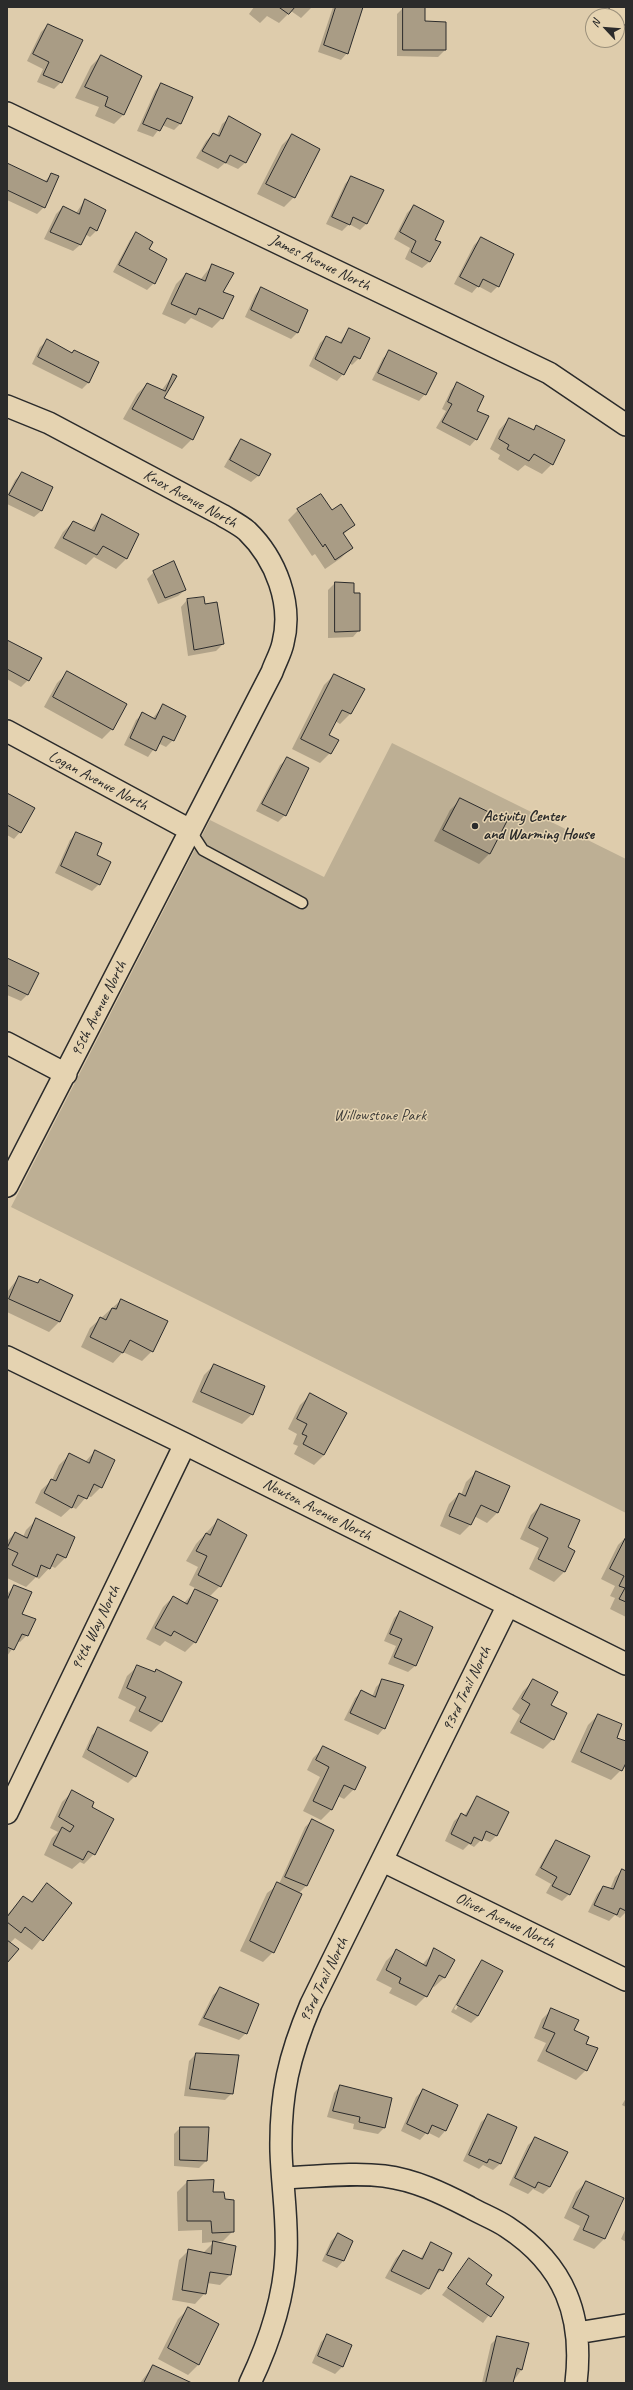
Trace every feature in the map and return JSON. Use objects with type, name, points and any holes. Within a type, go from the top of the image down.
[{"type":"street","points":[[620,7],[626,14]]},
{"type":"street","name":"James Avenue North","points":[[7,113],[549,373],[626,425]]},
{"type":"street","name":"Knox Avenue North","points":[[7,406],[49,423],[222,515],[241,527],[247,531],[267,556],[280,583],[286,613],[283,643],[272,672],[190,830]]},
{"type":"street","name":"Logan Avenue North","points":[[7,731],[190,830]]},
{"type":"street","name":"95th Avenue North","points":[[7,1186],[66,1074],[190,830]]},
{"type":"street","points":[[7,1043],[66,1074]]},
{"type":"street","name":"Newton Avenue North","points":[[7,1358],[185,1444],[626,1664]]},
{"type":"street","name":"94th Way North","points":[[7,1813],[185,1444]]},
{"type":"street","name":"93rd Trail North","points":[[250,2383],[266,2348],[279,2301],[286,2255],[284,2178],[281,2153],[282,2109],[285,2078],[295,2042],[311,2004],[383,1862],[508,1605]]},
{"type":"street","name":"Oliver Avenue North","points":[[383,1862],[626,1980]]},
{"type":"street","points":[[284,2178],[384,2176],[411,2182],[437,2191],[506,2226],[526,2242],[548,2264],[568,2296],[575,2314],[577,2333],[578,2364],[576,2383]]},
{"type":"street","points":[[577,2333],[626,2325]]},
{"type":"lane","points":[[190,830],[204,850],[302,903]]},
{"type":"green space","name":"Willowstone Park","points":[[392,743],[626,859],[626,1513],[11,1207],[210,820],[324,877]]},
{"type":"building","points":[[279,7],[295,7],[289,14]]},
{"type":"building","points":[[336,7],[363,7],[348,54],[324,45]]},
{"type":"building","points":[[403,7],[425,7],[425,21],[446,22],[446,50],[403,50]]},
{"type":"building","points":[[48,24],[83,40],[62,83],[43,75],[49,62],[33,54]]},
{"type":"building","points":[[101,55],[142,76],[124,115],[105,106],[108,97],[85,87]]},
{"type":"building","points":[[161,83],[193,97],[181,124],[167,118],[160,131],[143,124]]},
{"type":"building","points":[[229,116],[261,134],[246,163],[230,155],[226,163],[202,151],[213,133],[219,136]]},
{"type":"building","points":[[292,134],[320,149],[295,198],[266,184]]},
{"type":"building","points":[[7,163],[47,182],[51,173],[59,176],[45,208],[7,190]]},
{"type":"building","points":[[351,176],[384,190],[367,224],[353,217],[350,225],[332,217]]},
{"type":"building","points":[[85,199],[106,210],[97,231],[90,227],[81,245],[50,232],[63,206],[79,214]]},
{"type":"building","points":[[414,205],[444,221],[435,240],[441,242],[430,262],[411,252],[416,241],[400,232]]},
{"type":"building","points":[[136,232],[153,242],[149,249],[167,259],[155,284],[119,265]]},
{"type":"building","points":[[481,237],[514,254],[499,287],[483,279],[479,287],[460,277]]},
{"type":"building","points":[[212,264],[234,273],[223,292],[234,296],[223,319],[199,308],[196,315],[171,304],[186,273],[205,281]]},
{"type":"building","points":[[261,287],[308,310],[298,333],[251,310]]},
{"type":"building","points":[[349,328],[370,338],[360,359],[354,356],[344,375],[315,359],[326,336],[341,343]]},
{"type":"building","points":[[47,339],[72,353],[74,350],[99,362],[89,383],[38,357]]},
{"type":"building","points":[[389,350],[437,373],[426,395],[378,373]]},
{"type":"building","points":[[173,374],[177,376],[164,398],[204,417],[193,440],[132,409],[147,383],[165,391]]},
{"type":"building","points":[[457,382],[484,396],[477,411],[489,416],[477,440],[442,422],[452,404],[448,402]]},
{"type":"building","points":[[509,418],[534,430],[536,425],[565,440],[553,465],[534,454],[529,461],[507,449],[509,445],[499,439]]},
{"type":"building","points":[[241,439],[271,454],[259,476],[230,460]]},
{"type":"building","points":[[22,472],[53,487],[42,511],[9,495]]},
{"type":"building","points":[[321,494],[332,510],[341,504],[355,525],[343,533],[353,548],[335,560],[325,544],[323,547],[297,509]]},
{"type":"building","points":[[102,514],[139,534],[127,559],[103,546],[97,555],[63,538],[73,521],[94,531]]},
{"type":"building","points":[[174,561],[186,590],[165,598],[153,571]]},
{"type":"building","points":[[335,582],[354,583],[354,593],[360,593],[360,631],[335,632]]},
{"type":"building","points":[[204,597],[205,604],[217,602],[224,644],[194,650],[187,599]]},
{"type":"building","points":[[7,640],[42,658],[29,681],[7,669]]},
{"type":"building","points":[[67,671],[127,704],[113,730],[53,697]]},
{"type":"building","points":[[334,674],[365,689],[351,714],[342,710],[329,735],[339,740],[331,754],[301,739]]},
{"type":"building","points":[[163,704],[186,716],[174,741],[163,736],[156,751],[130,738],[142,712],[155,719]]},
{"type":"building","points":[[287,757],[309,768],[286,816],[262,804]]},
{"type":"building","points":[[7,793],[35,808],[21,833],[7,825]]},
{"type":"building","name":"Activity Center and Warming House","points":[[460,798],[507,821],[490,854],[443,830]]},
{"type":"building","points":[[76,832],[102,843],[97,855],[111,862],[100,885],[61,866]]},
{"type":"building","points":[[7,958],[39,973],[28,995],[7,985]]},
{"type":"building","points":[[19,1276],[38,1283],[40,1279],[73,1295],[60,1322],[9,1299]]},
{"type":"building","points":[[121,1299],[168,1321],[153,1352],[130,1340],[123,1353],[90,1337],[100,1317],[106,1320],[112,1308],[116,1309]]},
{"type":"building","points":[[214,1364],[265,1386],[253,1415],[201,1392]]},
{"type":"building","points":[[310,1393],[347,1413],[324,1455],[303,1444],[307,1436],[302,1434],[307,1424],[297,1419]]},
{"type":"building","points":[[95,1450],[115,1460],[102,1488],[94,1484],[87,1499],[78,1495],[72,1508],[44,1493],[51,1479],[56,1481],[69,1453],[89,1463]]},
{"type":"building","points":[[476,1471],[510,1486],[498,1513],[481,1505],[471,1525],[449,1516],[459,1493],[465,1496]]},
{"type":"building","points":[[541,1504],[580,1520],[568,1547],[575,1551],[565,1572],[538,1559],[548,1538],[529,1528]]},
{"type":"building","points":[[36,1518],[75,1537],[66,1558],[57,1554],[50,1569],[41,1565],[37,1577],[12,1565],[18,1553],[7,1548],[15,1532],[27,1538]]},
{"type":"building","points":[[218,1519],[247,1535],[221,1587],[198,1575],[207,1556],[196,1551],[206,1533],[210,1535]]},
{"type":"building","points":[[626,1537],[626,1602],[619,1599],[625,1588],[619,1586],[624,1576],[610,1569]]},
{"type":"building","points":[[14,1585],[32,1592],[22,1614],[36,1619],[28,1636],[22,1634],[14,1650],[7,1647],[7,1601]]},
{"type":"building","points":[[195,1589],[218,1600],[196,1643],[174,1631],[171,1636],[155,1628],[173,1596],[187,1604]]},
{"type":"building","points":[[400,1611],[433,1627],[416,1666],[394,1657],[402,1639],[390,1634]]},
{"type":"building","points":[[137,1665],[155,1672],[156,1669],[182,1682],[162,1722],[139,1711],[146,1697],[127,1688]]},
{"type":"building","points":[[382,1679],[404,1685],[385,1729],[350,1713],[361,1690],[375,1697]]},
{"type":"building","points":[[533,1679],[558,1692],[551,1705],[567,1713],[554,1740],[520,1722],[530,1704],[522,1699]]},
{"type":"building","points":[[598,1714],[622,1724],[617,1738],[626,1741],[626,1763],[622,1771],[581,1752]]},
{"type":"building","points":[[98,1727],[148,1752],[136,1777],[88,1750]]},
{"type":"building","points":[[323,1746],[366,1767],[355,1790],[344,1785],[332,1810],[313,1801],[329,1767],[316,1760]]},
{"type":"building","points":[[72,1790],[94,1802],[92,1807],[114,1819],[95,1855],[88,1851],[83,1860],[53,1845],[62,1827],[70,1832],[74,1826],[59,1817]]},
{"type":"building","points":[[477,1796],[509,1812],[497,1836],[486,1831],[482,1841],[474,1837],[471,1844],[451,1834],[461,1813],[466,1816]]},
{"type":"building","points":[[312,1819],[334,1830],[307,1886],[285,1877]]},
{"type":"building","points":[[556,1840],[590,1856],[570,1895],[552,1886],[557,1877],[541,1868]]},
{"type":"building","points":[[622,1869],[626,1871],[626,1911],[620,1908],[617,1915],[594,1905],[603,1886],[613,1889]]},
{"type":"building","points":[[277,1882],[302,1894],[274,1953],[250,1941]]},
{"type":"building","points":[[47,1883],[72,1903],[43,1941],[25,1927],[21,1933],[7,1922],[7,1917],[23,1896],[32,1902]]},
{"type":"building","points":[[7,1940],[19,1949],[7,1963]]},
{"type":"building","points":[[434,1948],[455,1960],[445,1978],[439,1975],[427,1997],[399,1983],[401,1978],[386,1970],[396,1949],[426,1966]]},
{"type":"building","points":[[482,1960],[503,1971],[478,2016],[457,2005]]},
{"type":"building","points":[[220,1987],[259,2004],[247,2034],[204,2018]]},
{"type":"building","points":[[551,2008],[579,2020],[574,2030],[589,2037],[586,2044],[598,2048],[587,2071],[546,2051],[555,2033],[543,2028]]},
{"type":"building","points":[[196,2053],[239,2055],[233,2094],[190,2089]]},
{"type":"building","points":[[340,2085],[392,2098],[385,2128],[359,2122],[360,2117],[333,2111]]},
{"type":"building","points":[[423,2089],[458,2105],[446,2131],[432,2125],[428,2134],[407,2124]]},
{"type":"building","points":[[488,2114],[517,2127],[501,2164],[489,2159],[487,2163],[469,2155]]},
{"type":"building","points":[[180,2127],[209,2127],[207,2161],[180,2160]]},
{"type":"building","points":[[535,2137],[568,2152],[550,2187],[538,2182],[535,2188],[515,2178]]},
{"type":"building","points":[[214,2180],[213,2192],[224,2192],[225,2199],[234,2200],[234,2232],[212,2233],[211,2221],[187,2221],[187,2181]]},
{"type":"building","points":[[586,2181],[624,2198],[605,2239],[583,2230],[589,2216],[573,2208]]},
{"type":"building","points":[[338,2233],[353,2241],[344,2261],[327,2255]]},
{"type":"building","points":[[213,2241],[236,2246],[231,2275],[210,2272],[206,2294],[182,2290],[188,2249],[211,2254]]},
{"type":"building","points":[[431,2242],[452,2253],[443,2271],[439,2269],[429,2289],[391,2271],[403,2250],[422,2259]]},
{"type":"building","points":[[469,2258],[492,2275],[486,2284],[504,2297],[491,2317],[448,2288]]},
{"type":"building","points":[[188,2307],[219,2324],[199,2365],[168,2348]]},
{"type":"building","points":[[327,2334],[352,2345],[343,2367],[318,2356]]},
{"type":"building","points":[[497,2336],[529,2343],[522,2370],[517,2368],[513,2383],[486,2383]]},
{"type":"building","points":[[153,2365],[192,2383],[144,2383]]},
{"type":"place","name":"Activity Center and Warming House","points":[[475,826]]}]
